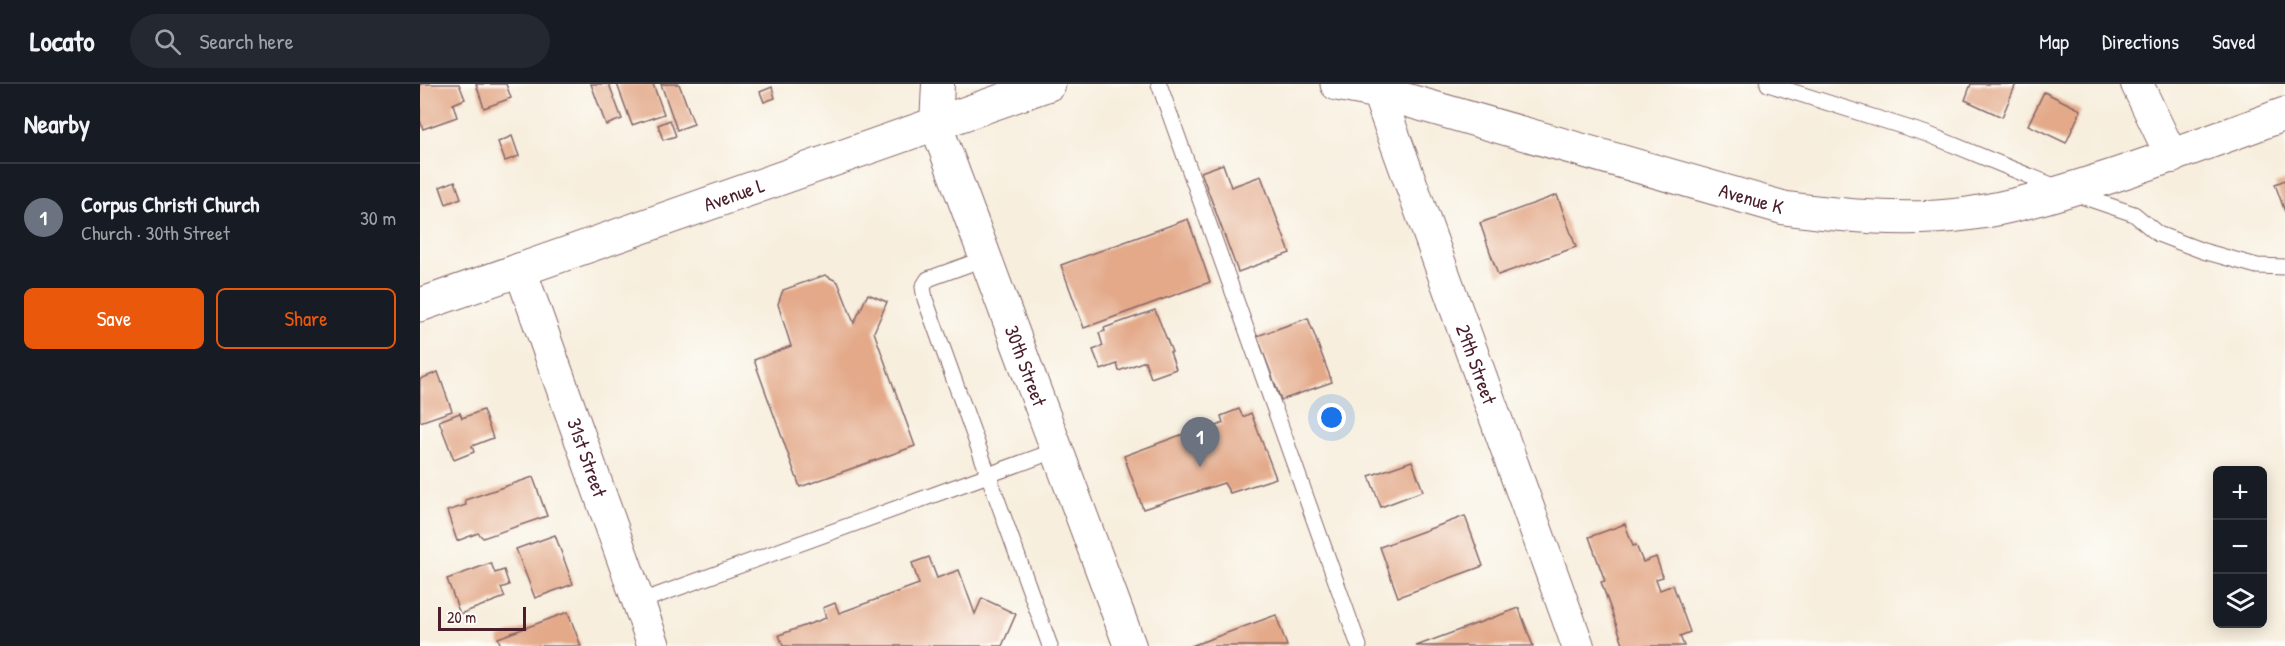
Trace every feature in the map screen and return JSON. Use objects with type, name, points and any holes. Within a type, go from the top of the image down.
[{"type":"street","name":"30th Street","points":[[938,84],[936,125],[1130,646]]},
{"type":"street","name":"Avenue L","points":[[420,305],[1049,84]]},
{"type":"street","name":"Avenue K","points":[[1337,84],[1376,88],[1784,208],[1850,216],[1966,214],[2029,203],[2172,156],[2285,114]]},
{"type":"street","points":[[2137,84],[2172,156]]},
{"type":"street","name":"29th Street","points":[[1376,88],[1578,646]]},
{"type":"street","name":"31st Street","points":[[520,269],[654,646]]},
{"type":"lane","points":[[1159,84],[1359,646]]},
{"type":"lane","points":[[1768,84],[1927,134],[2066,191],[2134,214],[2158,234],[2202,251],[2257,266],[2285,267]]},
{"type":"lane","points":[[986,258],[928,279],[923,287],[925,299],[1050,646]]},
{"type":"lane","points":[[639,602],[1057,450]]},
{"type":"building","points":[[420,84],[459,84],[465,99],[453,104],[457,117],[423,129],[420,120]]},
{"type":"building","points":[[476,84],[506,84],[511,98],[484,108]]},
{"type":"building","points":[[591,84],[609,84],[622,119],[606,125]]},
{"type":"building","points":[[617,84],[653,84],[664,114],[632,125]]},
{"type":"building","points":[[661,84],[679,84],[694,124],[677,130]]},
{"type":"building","points":[[1971,84],[2016,84],[2002,117],[1965,100]]},
{"type":"building","points":[[772,87],[775,98],[764,102],[760,92]]},
{"type":"building","points":[[2044,92],[2081,110],[2066,143],[2028,125]]},
{"type":"building","points":[[670,120],[676,136],[663,140],[658,125]]},
{"type":"building","points":[[512,136],[519,156],[505,161],[498,142]]},
{"type":"building","points":[[1223,164],[1231,187],[1261,176],[1290,253],[1238,272],[1201,172]]},
{"type":"building","points":[[2285,180],[2285,212],[2275,184]]},
{"type":"building","points":[[455,181],[461,198],[446,204],[440,187]]},
{"type":"building","points":[[1557,195],[1576,247],[1498,275],[1480,223]]},
{"type":"building","points":[[1188,219],[1210,282],[1084,328],[1061,265]]},
{"type":"building","points":[[825,275],[838,282],[854,323],[868,294],[887,302],[874,332],[915,446],[800,487],[754,360],[791,346],[778,304],[783,290]]},
{"type":"building","points":[[1155,310],[1172,352],[1170,352],[1176,369],[1151,378],[1145,361],[1119,371],[1117,364],[1101,370],[1093,350],[1103,346],[1099,333],[1105,331],[1104,328]]},
{"type":"building","points":[[1308,318],[1332,382],[1281,400],[1257,336]]},
{"type":"building","points":[[438,372],[452,411],[420,422],[420,379]]},
{"type":"building","points":[[1239,409],[1243,417],[1251,413],[1276,478],[1230,493],[1224,483],[1143,509],[1124,456],[1205,426],[1207,431],[1223,423],[1221,416]]},
{"type":"building","points":[[483,410],[493,438],[472,446],[474,452],[454,460],[439,421],[460,413],[462,418]]},
{"type":"building","points":[[1412,461],[1423,491],[1381,507],[1369,476]]},
{"type":"building","points":[[533,477],[547,516],[483,538],[478,533],[457,541],[447,511],[466,505],[465,500]]},
{"type":"building","points":[[1465,516],[1483,566],[1398,597],[1380,547]]},
{"type":"building","points":[[1625,524],[1633,546],[1636,545],[1643,562],[1656,557],[1663,577],[1656,579],[1660,590],[1673,585],[1690,632],[1680,636],[1684,646],[1624,646],[1601,582],[1605,581],[1589,537]]},
{"type":"building","points":[[555,535],[573,584],[535,598],[516,549]]},
{"type":"building","points":[[929,557],[937,578],[959,570],[975,614],[982,598],[1016,614],[1002,646],[783,646],[779,635],[826,618],[823,608],[835,603],[839,613],[919,584],[912,563]]},
{"type":"building","points":[[491,563],[495,573],[504,570],[509,585],[501,588],[505,597],[460,614],[447,579]]},
{"type":"building","points":[[1519,608],[1533,646],[1416,646]]},
{"type":"building","points":[[568,612],[581,646],[501,646],[498,638]]},
{"type":"building","points":[[1276,615],[1287,646],[1191,646]]},
{"type":"place","name":"Corpus Christi Church","points":[[1200,467]]}]
